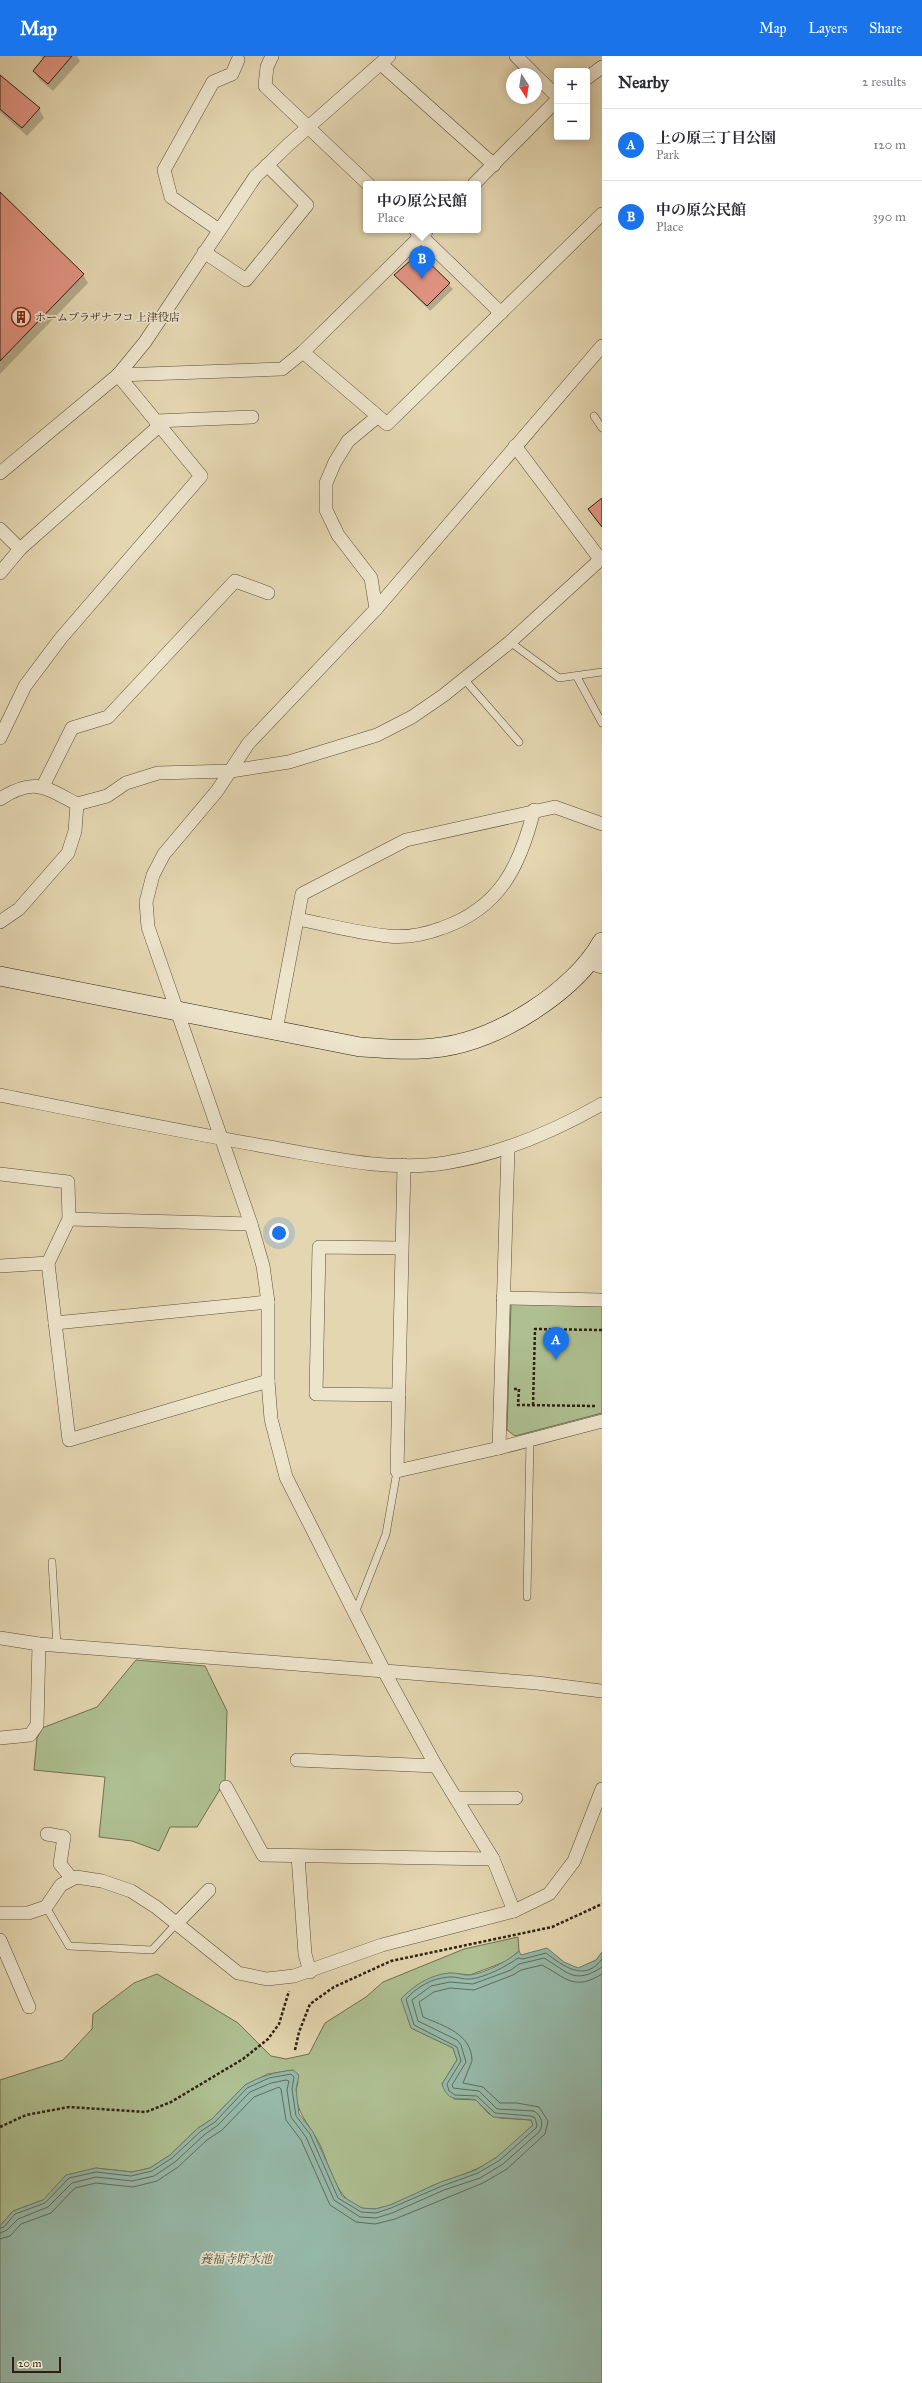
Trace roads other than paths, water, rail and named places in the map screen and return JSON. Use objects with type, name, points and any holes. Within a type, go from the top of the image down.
[{"type":"street","points":[[272,56],[266,67],[265,86],[365,181]]},
{"type":"street","points":[[516,56],[528,68]]},
{"type":"street","points":[[219,230],[171,197],[164,170],[213,82],[232,74],[238,60]]},
{"type":"street","points":[[0,473],[118,375],[145,342],[255,177],[385,60],[494,165]]},
{"type":"street","points":[[590,76],[602,67]]},
{"type":"street","points":[[542,82],[554,93]]},
{"type":"street","points":[[477,181],[554,103]]},
{"type":"street","points":[[204,252],[246,280],[307,205],[267,165]]},
{"type":"street","points":[[304,352],[377,417],[387,424],[602,214]]},
{"type":"street","points":[[118,375],[282,369],[304,352],[421,233]]},
{"type":"street","points":[[423,233],[501,313]]},
{"type":"street","points":[[514,1911],[493,1859],[436,1766],[384,1672],[286,1477],[270,1419],[268,1381],[268,1302],[263,1266],[251,1224],[148,927],[146,902],[154,875],[164,854],[218,791],[248,744],[376,609],[602,346]]},
{"type":"street","points":[[0,738],[25,686],[61,638],[201,476],[118,375]]},
{"type":"street","points":[[0,573],[20,549],[157,424],[252,417]]},
{"type":"street","points":[[376,609],[371,578],[338,535],[326,510],[326,483],[335,462],[348,441],[377,417]]},
{"type":"street","points":[[0,799],[23,787],[43,786],[77,804],[107,796],[126,783],[158,773],[231,771],[289,762],[377,735],[412,718],[510,642],[601,558],[515,446]]},
{"type":"street","points":[[0,529],[20,549]]},
{"type":"street","points":[[43,786],[72,728],[108,717],[235,581],[268,593]]},
{"type":"street","points":[[0,922],[19,909],[68,853],[75,831],[77,804]]},
{"type":"street","points":[[276,1030],[302,894],[406,840],[534,810],[555,807],[602,824]]},
{"type":"street","points":[[298,919],[390,937],[425,934],[454,924],[476,912],[497,895],[514,869],[527,841],[534,810]]},
{"type":"street","points":[[0,976],[360,1047],[404,1050],[444,1047],[484,1035],[523,1018],[595,965],[602,942]]},
{"type":"street","points":[[0,1095],[221,1139],[343,1160],[404,1165],[445,1163],[508,1148],[563,1126],[602,1104]]},
{"type":"street","points":[[499,1448],[508,1148]]},
{"type":"street","points":[[404,1165],[397,1471],[499,1448],[602,1421]]},
{"type":"street","points":[[0,1174],[68,1182],[69,1219],[48,1263],[69,1440],[268,1381]]},
{"type":"street","points":[[69,1219],[251,1224]]},
{"type":"street","points":[[399,1396],[316,1394],[319,1247],[401,1248]]},
{"type":"street","points":[[0,1266],[48,1263]]},
{"type":"street","points":[[503,1298],[602,1300]]},
{"type":"street","points":[[55,1323],[268,1302]]},
{"type":"street","points":[[0,1638],[57,1646],[537,1683],[602,1691]]},
{"type":"street","points":[[0,1738],[30,1735],[37,1725],[39,1644]]},
{"type":"street","points":[[297,1760],[436,1766]]},
{"type":"street","points":[[226,1787],[262,1855],[493,1859]]},
{"type":"street","points":[[1,1915],[28,1913],[46,1907],[61,1885],[76,1877],[102,1881],[131,1891],[156,1907],[238,1973],[267,1979],[294,1976],[310,1972],[382,1945],[514,1911],[549,1894],[574,1862],[602,1789]]},
{"type":"street","points":[[456,1798],[516,1798]]},
{"type":"street","points":[[47,1834],[64,1836],[60,1864],[72,1879]]},
{"type":"street","points":[[298,1856],[305,1954],[310,1972]]},
{"type":"street","points":[[176,1924],[209,1890]]},
{"type":"street","points":[[0,1940],[29,2007]]},
{"type":"lane","points":[[594,416],[602,428]]},
{"type":"lane","points":[[510,642],[559,678],[577,677],[602,672]]},
{"type":"lane","points":[[577,677],[602,723]]},
{"type":"lane","points":[[464,679],[519,742]]},
{"type":"lane","points":[[527,1597],[530,1440]]},
{"type":"lane","points":[[354,1614],[386,1534],[397,1471]]},
{"type":"lane","points":[[52,1562],[57,1646]]},
{"type":"lane","points":[[46,1907],[68,1946],[152,1950],[176,1924]]},
{"type":"water","name":"養福寺貯水池","points":[[547,1948],[564,1962],[578,1968],[596,1960],[602,1952],[602,2383],[0,2383],[0,2226],[13,2211],[43,2200],[66,2175],[96,2168],[132,2172],[150,2168],[170,2155],[198,2128],[212,2119],[245,2085],[257,2079],[275,2073],[293,2070],[299,2075],[296,2089],[299,2114],[313,2132],[342,2196],[362,2208],[375,2209],[390,2205],[441,2182],[476,2170],[497,2157],[533,2125],[531,2120],[493,2117],[476,2100],[455,2098],[448,2095],[442,2084],[457,2060],[453,2048],[411,2028],[401,1999],[411,1989],[429,1978],[452,1973],[467,1975],[476,1974],[496,1966],[509,1959],[519,1951],[521,1955]]},
{"type":"place","name":"中の原公民館","points":[[422,279]]},
{"type":"place","name":"ホームプラザナフコ 上津役店","points":[[21,317]]},
{"type":"place","name":"上の原三丁目公園","points":[[556,1360]]}]
